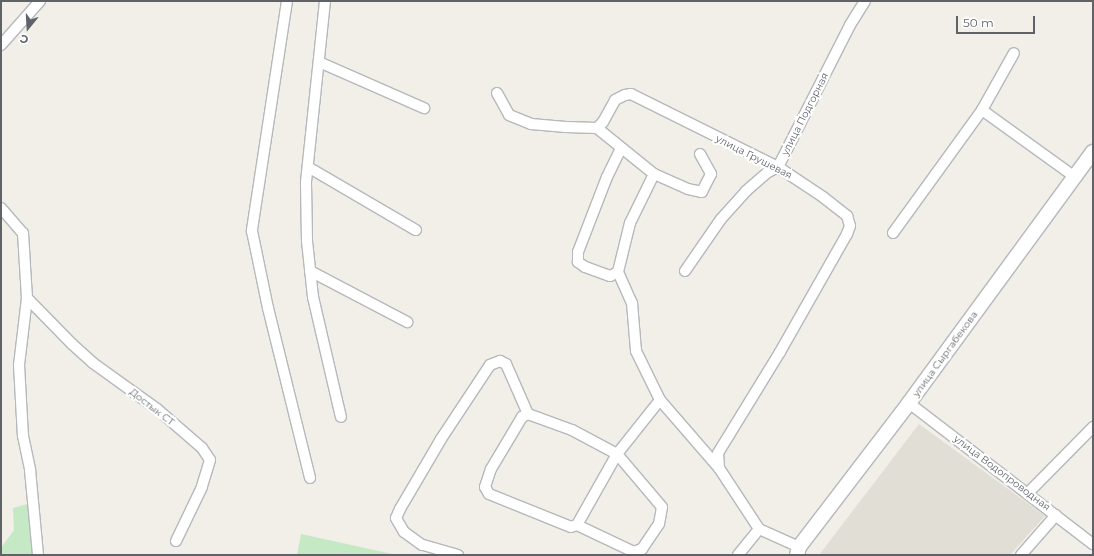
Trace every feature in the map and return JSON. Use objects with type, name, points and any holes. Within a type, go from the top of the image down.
[{"type":"street","points":[[1,45],[40,1]]},
{"type":"street","points":[[287,1],[252,231],[268,308],[310,478]]},
{"type":"street","points":[[325,1],[306,183],[307,241],[313,297],[341,417]]},
{"type":"street","name":"улица Подгорная","points":[[685,271],[721,219],[741,196],[768,172],[778,167],[850,25],[865,1]]},
{"type":"street","points":[[893,233],[982,110],[1014,53]]},
{"type":"street","points":[[319,62],[424,108]]},
{"type":"street","points":[[497,93],[509,115],[531,124],[597,128],[654,174],[688,189],[702,192],[711,174],[700,154]]},
{"type":"street","name":"улица Грушевая","points":[[597,128],[603,122],[615,100],[631,94],[778,167],[823,196],[847,216],[850,226],[780,352],[718,454],[718,468]]},
{"type":"street","points":[[982,110],[1075,176]]},
{"type":"street","points":[[618,272],[610,276],[585,267],[578,262],[578,252],[607,177],[621,148]]},
{"type":"street","name":"улица Сыргабекова","points":[[798,551],[909,403],[1093,152]]},
{"type":"street","points":[[308,167],[416,230]]},
{"type":"street","points":[[654,174],[630,223],[618,272],[632,303],[636,351],[660,400],[718,468],[759,528],[798,551]]},
{"type":"street","points":[[1,208],[23,233],[27,298],[19,365],[23,436],[30,470],[38,555]]},
{"type":"street","points":[[310,271],[407,322]]},
{"type":"street","name":"Достык СТ","points":[[27,298],[93,363],[157,410],[202,448],[210,460],[202,487],[176,541]]},
{"type":"street","points":[[458,555],[422,545],[404,532],[396,518],[441,439],[490,365],[500,361],[506,364],[528,414],[572,430],[617,454],[662,507],[659,524],[642,550],[633,553],[577,525]]},
{"type":"street","points":[[528,414],[522,417],[491,469],[485,487],[489,494],[571,527],[577,525],[617,454],[660,400]]},
{"type":"street","name":"улица Водопроводная","points":[[909,403],[1093,544]]},
{"type":"street","points":[[1028,493],[1093,427]]},
{"type":"street","points":[[1021,555],[1056,515]]},
{"type":"street","points":[[738,555],[759,528]]},
{"type":"shaded area","points":[[919,424],[1045,516],[1010,555],[819,555]]},
{"type":"green space","points":[[31,503],[37,555],[1,555],[1,548],[14,530],[13,508]]},
{"type":"green space","points":[[301,534],[397,555],[297,555]]}]
